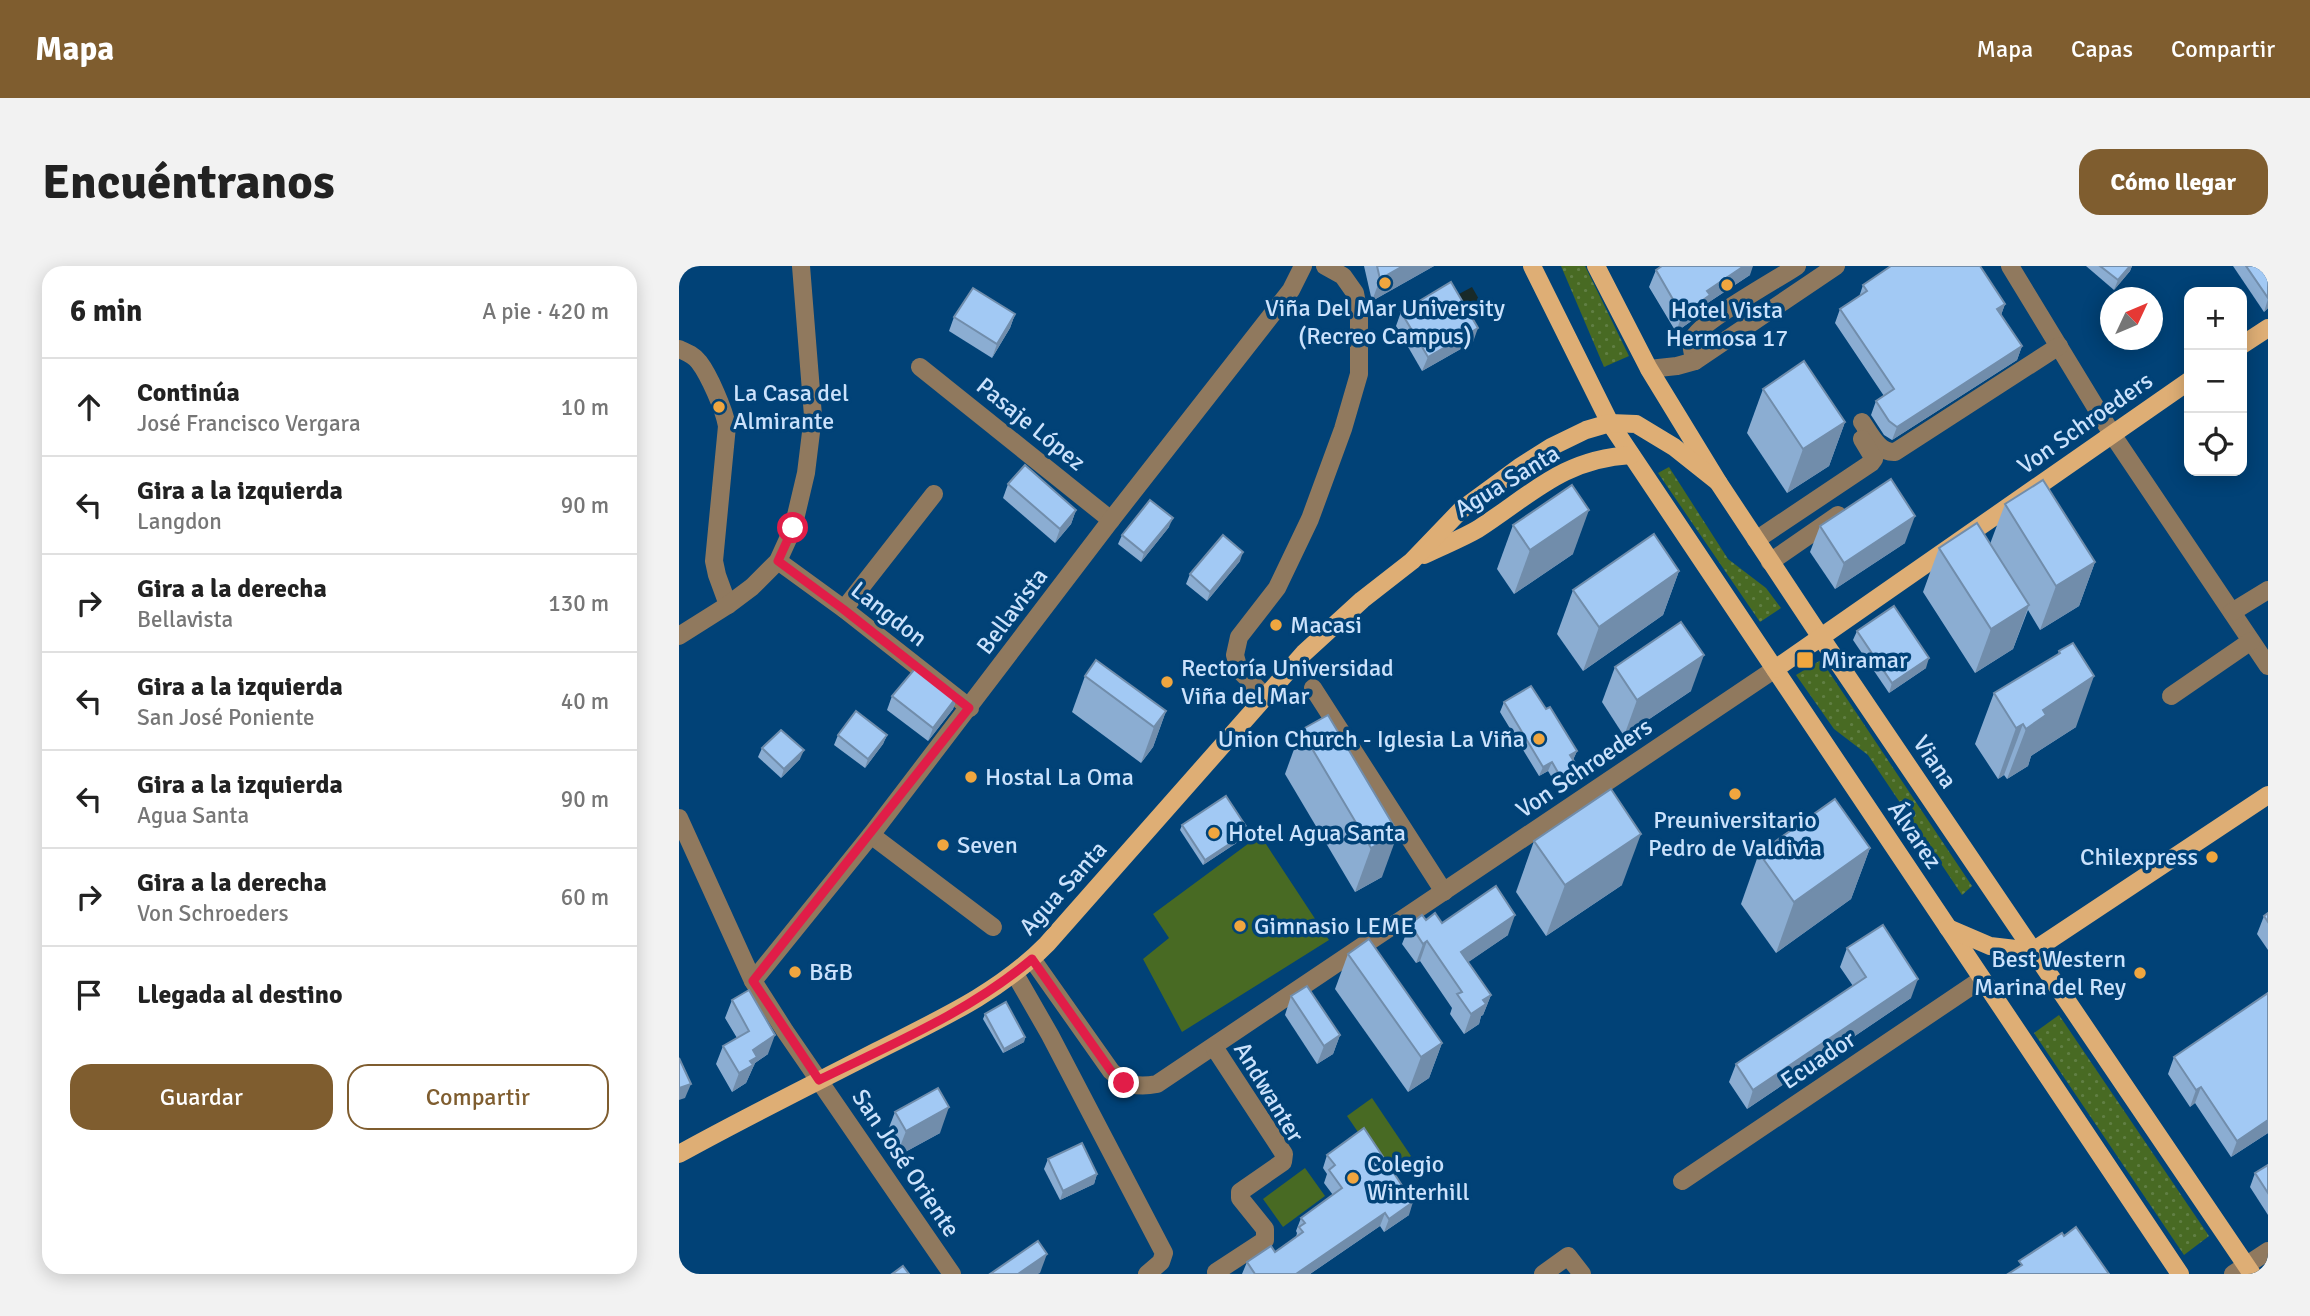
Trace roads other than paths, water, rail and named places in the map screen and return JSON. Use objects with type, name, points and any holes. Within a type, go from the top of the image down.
[{"type":"main road","name":"Álvarez","points":[[1532,266],[1610,423],[2180,1274]]},
{"type":"main road","name":"Viana","points":[[1596,266],[1649,369],[1718,482],[2244,1271]]},
{"type":"main road","points":[[2247,342],[2268,328]]},
{"type":"main road","name":"Von Schroeders","points":[[1775,669],[2184,385]]},
{"type":"main road","points":[[1610,423],[1636,424],[1674,447],[1718,482]]},
{"type":"main road","name":"Agua Santa","points":[[679,1154],[762,1107],[961,1009],[1015,974],[1032,959],[1161,817],[1304,653],[1332,626],[1412,561],[1461,510],[1521,466],[1563,441],[1610,423]]},
{"type":"main road","name":"Agua Santa","points":[[1412,561],[1475,531],[1561,472],[1597,460],[1632,455]]},
{"type":"main road","points":[[1948,928],[1990,946],[2033,951],[2268,795]]},
{"type":"street","points":[[679,636],[728,606],[778,561],[793,528],[813,416],[801,266]]},
{"type":"street","name":"Bellavista","points":[[753,981],[871,835],[1111,520],[1291,290],[1303,266]]},
{"type":"street","points":[[1265,696],[1239,670],[1235,655],[1239,637],[1277,588],[1310,519],[1343,429],[1359,374],[1359,314],[1355,293],[1343,276],[1325,266]]},
{"type":"street","points":[[1695,361],[1691,346],[1695,335],[1718,316],[1797,266]]},
{"type":"street","points":[[1649,369],[1695,361],[1836,266]]},
{"type":"street","points":[[2010,266],[2112,435],[2268,666]]},
{"type":"street","points":[[1756,540],[1871,463],[1874,459],[1861,429],[1882,449],[1895,452],[2059,346]]},
{"type":"street","points":[[679,349],[688,352],[698,361],[725,415],[727,426],[714,561],[716,575],[728,606]]},
{"type":"street","name":"Pasaje López","points":[[920,367],[1111,520]]},
{"type":"street","points":[[843,609],[934,494]]},
{"type":"street","points":[[1770,562],[1856,503]]},
{"type":"street","name":"Langdon","points":[[778,561],[969,708]]},
{"type":"street","points":[[2232,612],[2268,590]]},
{"type":"street","points":[[2171,696],[2251,641]]},
{"type":"street","name":"Von Schroeders","points":[[1032,959],[1111,1071],[1124,1083],[1142,1087],[1157,1084],[1775,669]]},
{"type":"street","points":[[1313,688],[1444,892]]},
{"type":"street","name":"San José Oriente","points":[[679,818],[753,981],[952,1274]]},
{"type":"street","points":[[871,835],[993,928]]},
{"type":"street","points":[[1015,974],[1050,1035],[1164,1253],[1161,1262],[1147,1274]]},
{"type":"street","name":"Ecuador","points":[[1682,1181],[1982,979]]},
{"type":"street","name":"Andwanter","points":[[1214,1047],[1284,1154],[1283,1162],[1240,1192],[1240,1198],[1265,1229],[1265,1240],[1216,1272]]},
{"type":"street","points":[[2244,1271],[2268,1251]]},
{"type":"street","points":[[1543,1274],[1568,1256],[1582,1274]]},
{"type":"place","name":"Viña Del Mar University (Recreo Campus)","points":[[1385,283]]},
{"type":"place","name":"Hotel Vista Hermosa 17","points":[[1727,285]]},
{"type":"place","name":"La Casa del Almirante","points":[[719,407]]},
{"type":"place","name":"Macasi","points":[[1276,625]]},
{"type":"place","name":"Miramar","points":[[1805,660]]},
{"type":"place","name":"Rectoría Universidad Viña del Mar","points":[[1167,682]]},
{"type":"place","name":"Union Church - Iglesia La Viña","points":[[1539,739]]},
{"type":"place","name":"Hostal La Oma","points":[[971,777]]},
{"type":"place","name":"Preuniversitario Pedro de Valdivia","points":[[1735,794]]},
{"type":"place","name":"Hotel Agua Santa","points":[[1214,833]]},
{"type":"place","name":"Seven","points":[[943,845]]},
{"type":"place","name":"Chilexpress","points":[[2212,857]]},
{"type":"place","name":"Gimnasio LEME","points":[[1240,926]]},
{"type":"place","name":"B&B","points":[[795,972]]},
{"type":"place","name":"Best Western Marina del Rey","points":[[2140,973]]},
{"type":"place","name":"Colegio Winterhill","points":[[1353,1178]]}]
